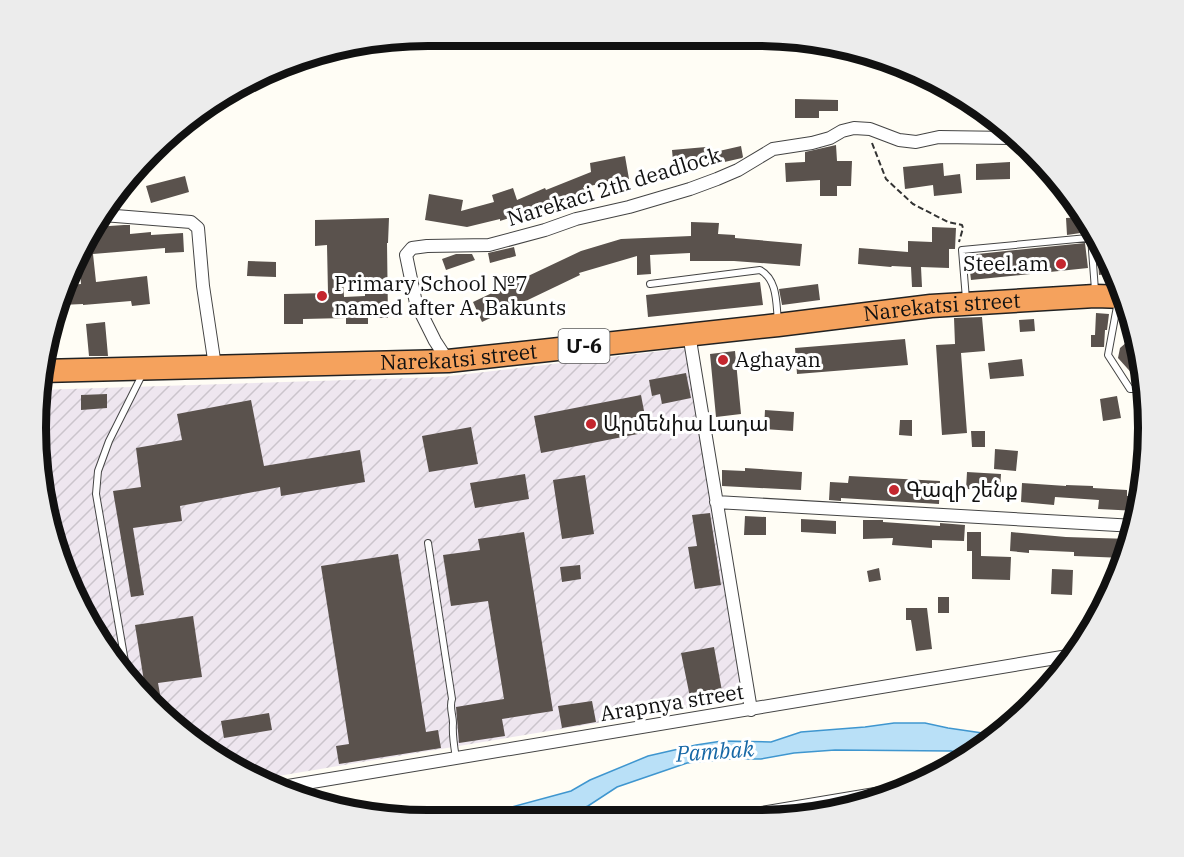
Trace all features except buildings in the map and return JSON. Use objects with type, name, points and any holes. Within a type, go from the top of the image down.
[{"type":"highway","name":"Narekatsi street","points":[[51,371],[448,361],[931,306],[1114,297]]},
{"type":"street","name":"Narekaci 2th deadlock","points":[[448,361],[416,303],[406,255],[412,248],[489,245],[515,238],[576,219],[629,207],[690,189],[738,170],[773,149],[812,143],[854,128],[870,129],[899,140],[916,142],[939,137],[1003,138]]},
{"type":"street","points":[[111,216],[190,222],[198,228],[203,286],[215,366]]},
{"type":"street","points":[[689,334],[751,710]]},
{"type":"street","points":[[717,502],[1124,525]]},
{"type":"street","name":"Arapnya street","points":[[293,785],[1062,657]]},
{"type":"street","points":[[779,810],[848,798]]},
{"type":"lane","points":[[966,304],[962,250],[1086,238]]},
{"type":"lane","points":[[1094,253],[1095,296]]},
{"type":"lane","points":[[650,284],[760,270],[766,273],[774,286],[778,325]]},
{"type":"lane","points":[[1119,311],[1108,355],[1130,389],[1135,389]]},
{"type":"lane","points":[[125,661],[96,494],[98,471],[109,441],[146,367]]},
{"type":"lane","points":[[428,543],[452,699],[450,705],[453,723],[451,730],[456,759]]},
{"type":"path","points":[[875,148],[886,179],[913,204],[948,222],[962,225],[959,241]]},
{"type":"shaded area","points":[[687,348],[742,699],[273,777],[216,746],[158,699],[125,661],[98,620],[67,551],[54,503],[47,453],[49,390],[442,377]]},
{"type":"water","name":"Pambak","points":[[894,723],[925,723],[986,734],[957,752],[835,750],[794,753],[761,759],[687,763],[617,787],[578,810],[500,810],[571,791],[590,780],[648,756],[696,745],[722,741],[771,742],[801,732]]},
{"type":"place","name":"Steel.am","points":[[1061,264]]},
{"type":"place","name":"Primary School №7 named after A. Bakunts","points":[[322,296]]},
{"type":"place","name":"Aghayan","points":[[723,360]]},
{"type":"place","name":"Արմենիա Լադա","points":[[591,424]]},
{"type":"place","name":"Գազի շենք","points":[[894,490]]}]
